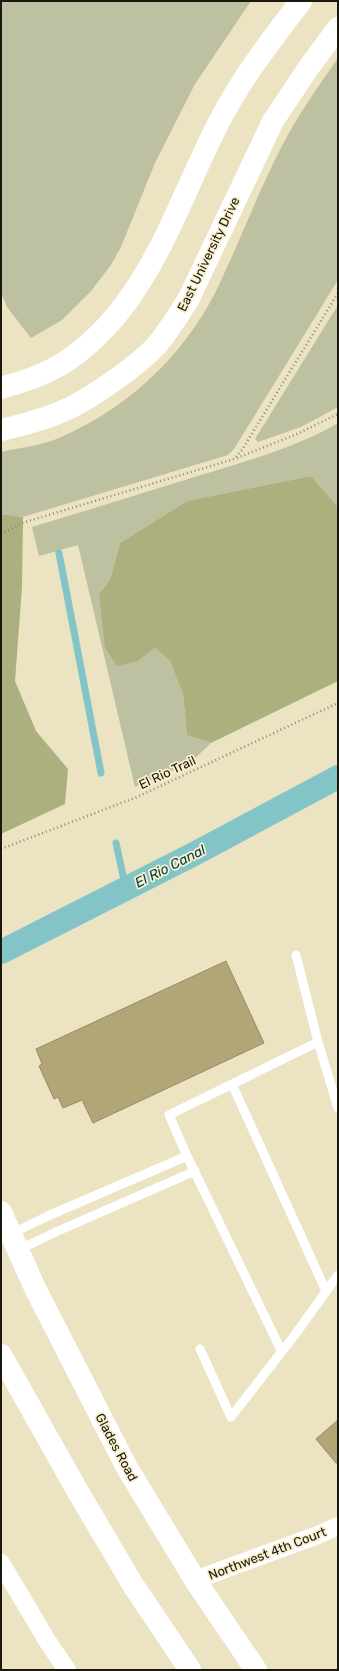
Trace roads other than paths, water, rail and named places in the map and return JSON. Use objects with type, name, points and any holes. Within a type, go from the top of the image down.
[{"type":"street","points":[[1,388],[33,378],[67,361],[97,337],[127,301],[149,268],[221,118],[249,73],[301,1]]},
{"type":"street","name":"East University Drive","points":[[1,430],[63,412],[95,393],[131,368],[155,346],[176,320],[189,298],[273,121],[309,67],[338,28]]},
{"type":"street","name":"Glades Road","points":[[1,1212],[35,1288],[126,1466],[195,1580],[256,1670]]},
{"type":"street","points":[[1,1355],[77,1490],[133,1585],[190,1670]]},
{"type":"street","name":"Northwest 4th Court","points":[[195,1580],[318,1536],[338,1526]]},
{"type":"street","points":[[1,1563],[48,1642],[67,1670]]},
{"type":"lane","points":[[296,955],[318,1042],[338,1108]]},
{"type":"lane","points":[[282,1352],[187,1156],[169,1115],[318,1042]]},
{"type":"lane","points":[[232,1084],[326,1291]]},
{"type":"lane","points":[[15,1242],[50,1215],[187,1156]]},
{"type":"lane","points":[[15,1242],[65,1228],[195,1171]]},
{"type":"lane","points":[[200,1349],[231,1417],[282,1352],[338,1275]]},
{"type":"waterway","points":[[59,553],[101,773]]},
{"type":"waterway","name":"El Rio Canal","points":[[1,952],[194,854],[338,777]]},
{"type":"waterway","points":[[116,843],[126,889]]}]
